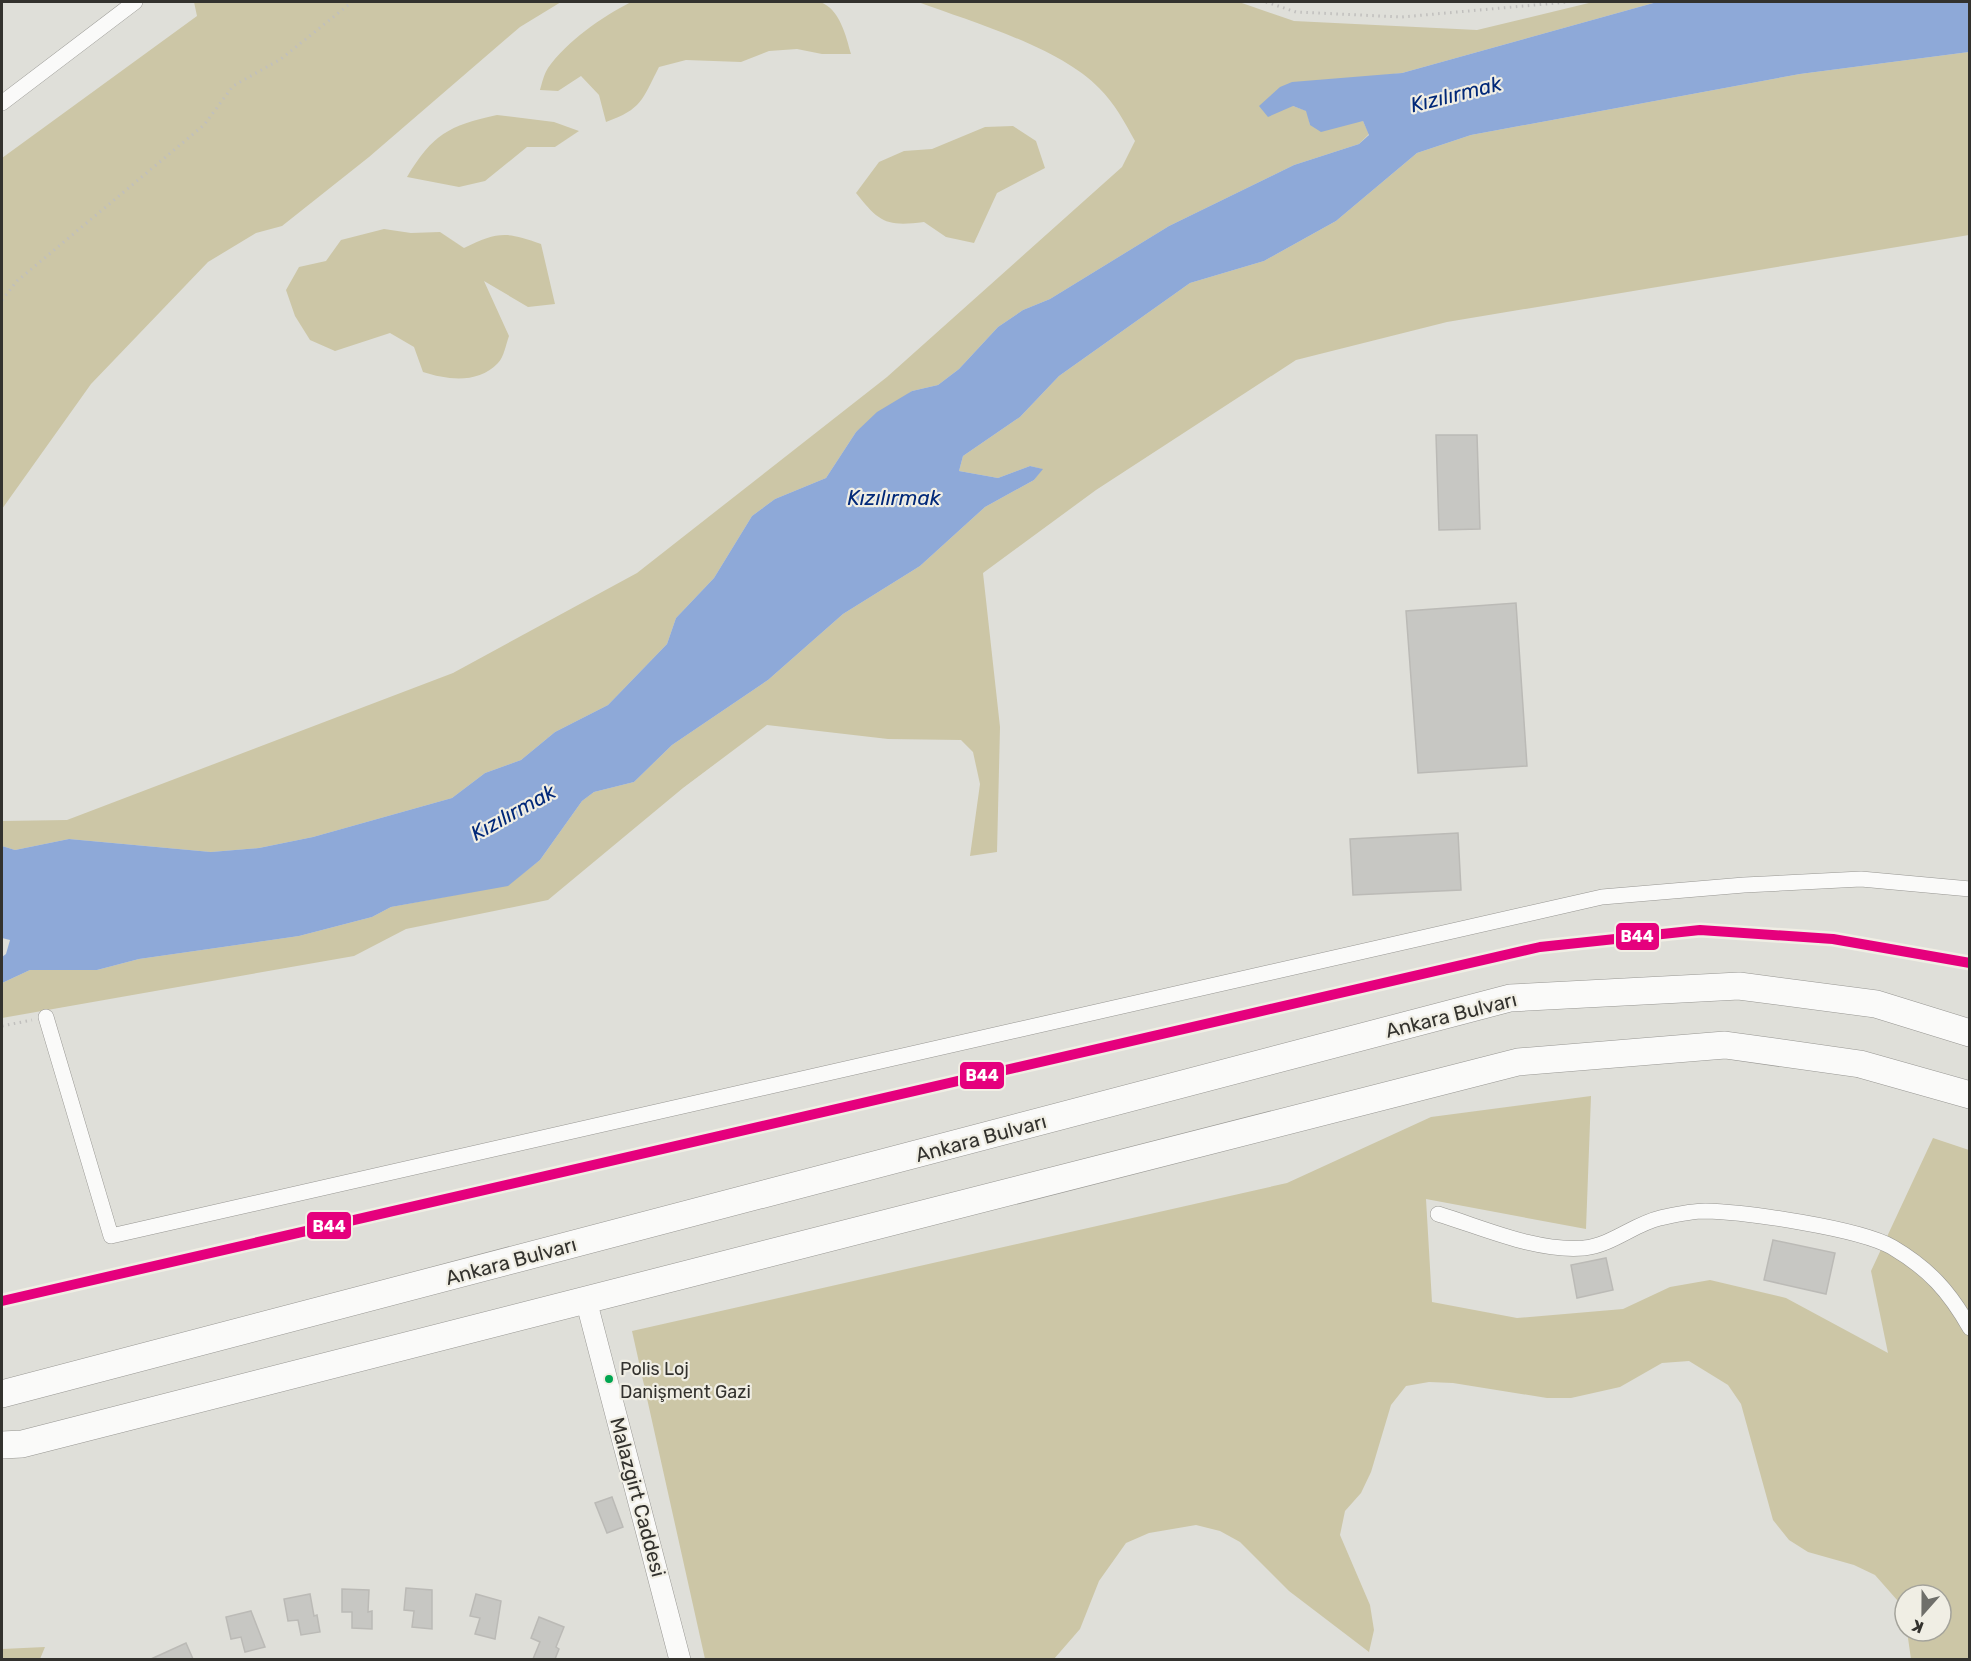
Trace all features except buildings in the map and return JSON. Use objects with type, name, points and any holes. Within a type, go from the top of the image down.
[{"type":"highway","name":"Ankara Bulvarı","points":[[2,1394],[1510,998],[1739,986],[1876,1004],[1970,1033]]},
{"type":"highway","points":[[2,1445],[22,1444],[1518,1062],[1725,1045],[1860,1064],[1970,1095]]},
{"type":"street","points":[[2,102],[135,2]]},
{"type":"street","points":[[46,1017],[111,1236],[1602,897],[1744,885],[1860,879],[1970,889]]},
{"type":"street","points":[[1438,1214],[1537,1244],[1584,1248],[1620,1237],[1658,1218],[1703,1211],[1835,1229],[1890,1246],[1923,1268],[1952,1297],[1970,1328]]},
{"type":"street","name":"Malazgirt Caddesi","points":[[586,1300],[680,1659]]},
{"type":"path","points":[[2,300],[17,281],[204,125],[233,86],[281,59],[352,2]]},
{"type":"path","points":[[1266,2],[1296,12],[1402,17],[1568,2]]},
{"type":"path","points":[[2,1026],[46,1017]]},
{"type":"shaded area","points":[[194,2],[561,2],[520,27],[369,157],[282,226],[256,233],[208,262],[91,384],[2,509],[2,158],[197,16]]},
{"type":"shaded area","points":[[631,2],[820,2],[833,11],[837,17],[851,54],[822,54],[797,49],[769,51],[741,62],[686,60],[659,67],[640,102],[627,113],[606,122],[599,95],[581,76],[558,91],[540,90],[548,68],[565,48],[597,22]]},
{"type":"shaded area","points":[[918,2],[1239,2],[1294,21],[1477,30],[1593,2],[1657,2],[1402,73],[1353,79],[1293,106],[1307,111],[1310,125],[1363,121],[1369,134],[1359,144],[1294,165],[1169,226],[1050,299],[1023,310],[998,327],[959,369],[938,385],[912,391],[856,432],[826,478],[775,499],[752,516],[714,578],[676,618],[667,644],[608,705],[555,732],[521,760],[485,773],[452,798],[313,837],[259,848],[211,852],[69,839],[15,850],[2,846],[2,821],[67,820],[453,673],[637,573],[887,377],[1122,167],[1135,141],[1110,100],[1082,73],[1014,37]]},
{"type":"shaded area","points":[[1969,52],[1969,235],[1447,322],[1296,360],[1096,490],[983,573],[1000,727],[997,852],[970,856],[980,784],[973,752],[961,740],[888,739],[767,725],[683,788],[548,900],[406,929],[354,956],[2,1018],[2,983],[30,970],[97,970],[139,959],[299,936],[372,917],[391,907],[508,885],[540,860],[582,801],[594,792],[634,782],[672,745],[768,680],[843,614],[920,566],[985,507],[1034,480],[1042,469],[1030,466],[998,478],[959,471],[963,456],[1020,417],[1059,376],[1190,283],[1264,261],[1336,221],[1417,153],[1471,135],[1800,74]]},
{"type":"shaded area","points":[[497,115],[554,122],[579,131],[555,147],[527,147],[485,181],[459,187],[407,177],[425,151],[443,134],[466,123]]},
{"type":"shaded area","points":[[1013,126],[1036,141],[1045,168],[997,193],[974,243],[946,237],[924,222],[901,224],[884,220],[871,210],[856,193],[879,162],[904,151],[932,149],[985,127]]},
{"type":"shaded area","points":[[384,229],[411,233],[440,232],[464,248],[502,235],[519,237],[541,244],[555,304],[528,307],[484,281],[509,336],[498,363],[490,370],[472,377],[442,377],[423,372],[414,347],[390,333],[335,351],[310,340],[295,316],[286,290],[299,267],[326,261],[341,240]]},
{"type":"shaded area","points":[[1591,1096],[1586,1229],[1426,1199],[1432,1302],[1517,1318],[1623,1309],[1670,1287],[1710,1280],[1786,1298],[1888,1353],[1871,1271],[1933,1138],[1969,1150],[1969,1659],[1911,1659],[1909,1643],[1953,1643],[1953,1583],[1893,1583],[1893,1595],[1875,1575],[1854,1565],[1808,1552],[1789,1540],[1773,1520],[1741,1404],[1728,1385],[1689,1361],[1662,1363],[1620,1387],[1571,1398],[1547,1398],[1453,1383],[1429,1382],[1406,1386],[1391,1405],[1371,1472],[1361,1493],[1345,1511],[1340,1535],[1370,1605],[1374,1630],[1369,1652],[1289,1591],[1240,1542],[1220,1531],[1196,1525],[1149,1533],[1126,1543],[1099,1581],[1080,1629],[1054,1659],[705,1659],[632,1331],[1287,1183],[1431,1117]]},
{"type":"shaded area","points":[[45,1647],[40,1659],[2,1659],[2,1649]]},
{"type":"water","name":"Kızılırmak","points":[[1657,2],[1969,2],[1969,52],[1800,74],[1471,135],[1417,153],[1336,221],[1264,261],[1190,283],[1059,376],[1020,417],[963,456],[959,471],[998,478],[1030,466],[1043,469],[1034,480],[985,507],[920,566],[843,614],[768,680],[672,745],[634,782],[594,792],[582,801],[540,860],[508,886],[391,907],[372,917],[299,936],[139,959],[97,970],[30,970],[2,983],[2,957],[6,954],[10,940],[2,938],[2,846],[15,850],[69,839],[211,852],[259,848],[313,837],[452,798],[485,773],[521,760],[555,732],[608,705],[667,644],[676,618],[714,578],[752,516],[775,499],[826,478],[856,432],[877,412],[912,391],[938,385],[959,369],[998,327],[1023,310],[1050,299],[1169,226],[1294,165],[1359,144],[1369,135],[1363,121],[1321,132],[1310,125],[1306,111],[1293,106],[1268,117],[1259,106],[1280,87],[1292,82],[1402,73]]},
{"type":"transit line","name":"B44","points":[[2,1301],[1540,947],[1700,930],[1833,939],[1970,963]]},
{"type":"place","name":"Polis Loj Danişment Gazi","points":[[609,1379]]}]
